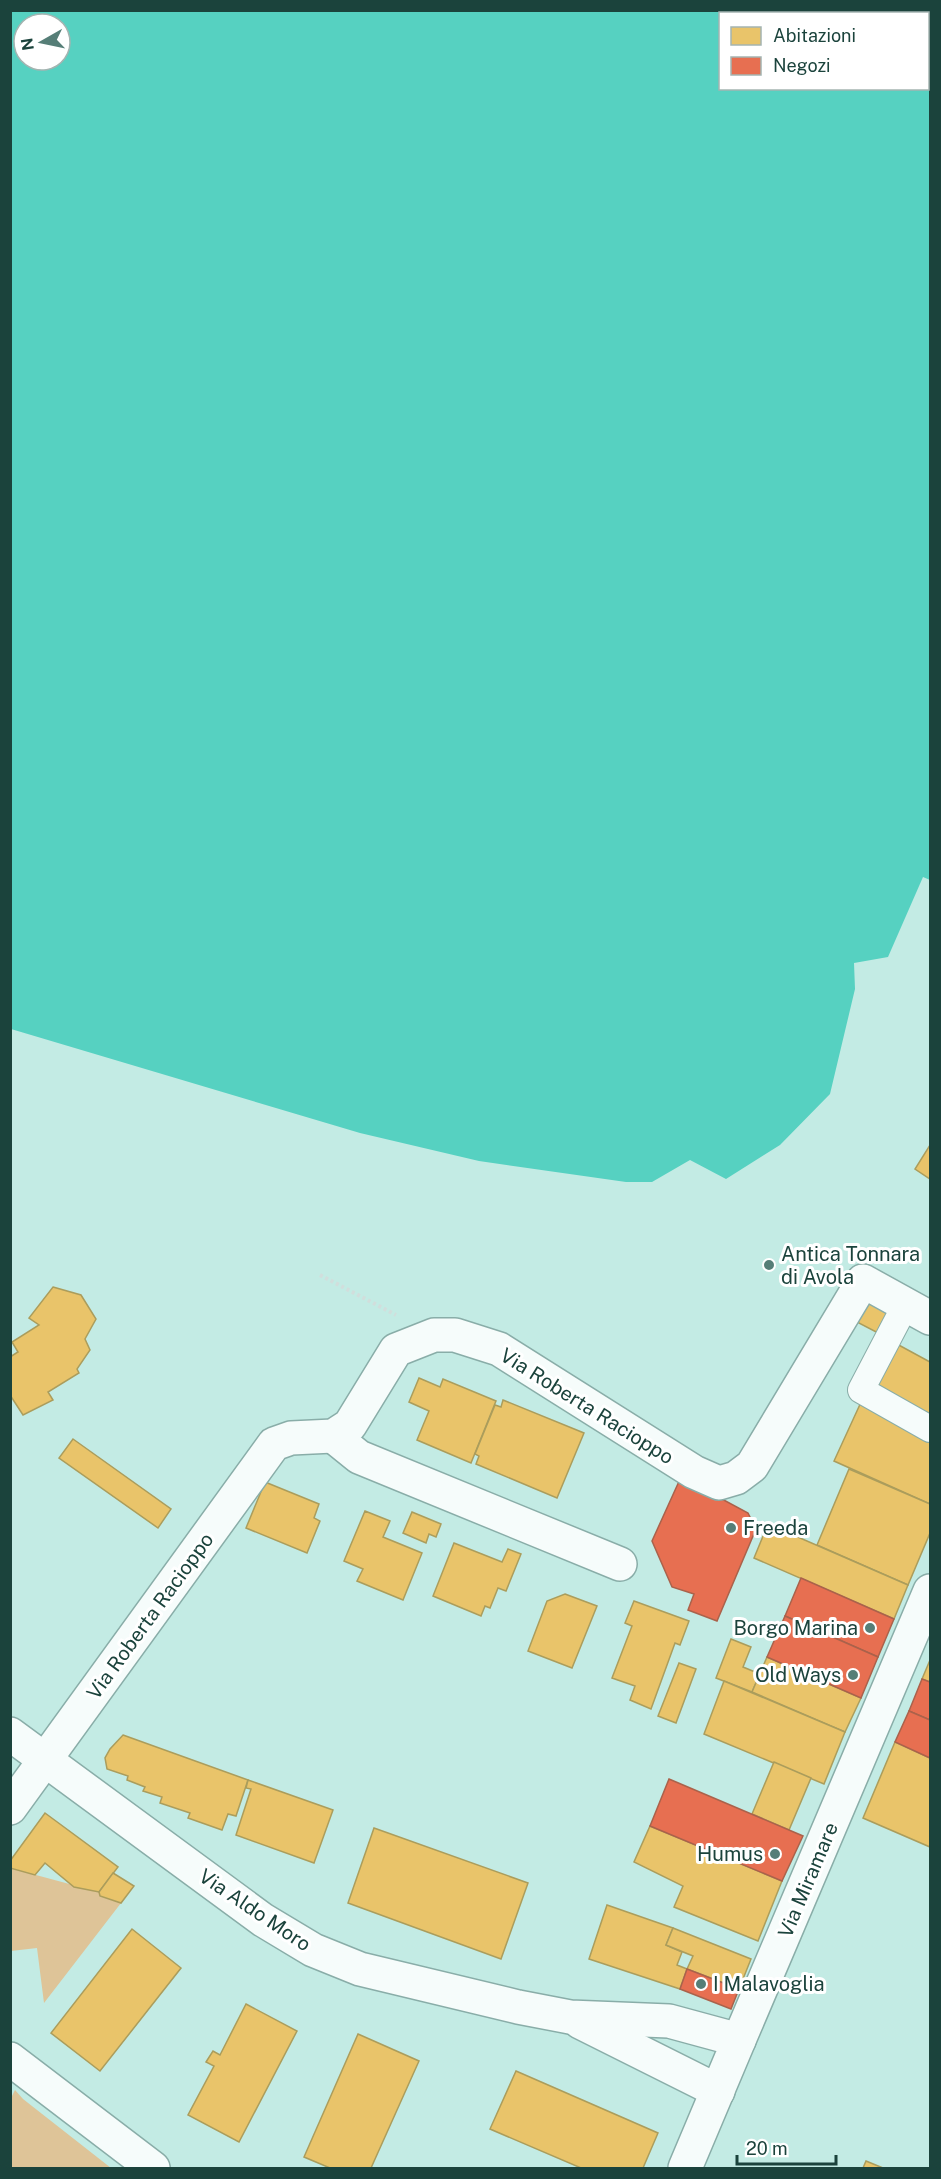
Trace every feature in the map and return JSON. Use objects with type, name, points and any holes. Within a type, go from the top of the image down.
[{"type":"street","name":"Via Roberta Racioppo","points":[[10,1808],[273,1444],[291,1438],[333,1436],[350,1425],[396,1350],[434,1335],[455,1335],[499,1349],[645,1443],[694,1472],[719,1483],[736,1478],[752,1466],[863,1281],[918,1311]]},
{"type":"street","points":[[918,1311],[861,1390],[930,1429]]},
{"type":"street","points":[[333,1436],[359,1457],[620,1564]]},
{"type":"street","name":"Via Miramare","points":[[685,2169],[930,1591]]},
{"type":"street","name":"Via Aldo Moro","points":[[10,1734],[263,1920],[313,1950],[360,1969],[518,2007],[570,2017]]},
{"type":"street","points":[[570,2017],[669,2021],[739,2040]]},
{"type":"street","points":[[570,2017],[718,2091]]},
{"type":"street","points":[[10,2058],[153,2169]]},
{"type":"path","points":[[320,1275],[434,1335]]},
{"type":"shaded area","points":[[10,11],[930,11],[930,880],[923,877],[888,957],[854,963],[855,989],[830,1094],[780,1145],[726,1179],[690,1160],[652,1182],[626,1182],[479,1161],[360,1133],[11,1029]]},
{"type":"shaded area","points":[[10,1868],[99,1892],[100,1896],[121,1903],[44,2003],[37,1948],[11,1951]]},
{"type":"shaded area","points":[[15,2090],[23,2099],[111,2168],[11,2168],[11,2098]]},
{"type":"building: Abitazioni","points":[[930,1145],[930,1179],[915,1169]]},
{"type":"building: Abitazioni","points":[[53,1287],[81,1295],[96,1319],[85,1339],[90,1350],[77,1369],[79,1373],[48,1392],[53,1400],[23,1415],[10,1395],[10,1357],[18,1352],[12,1342],[39,1325],[29,1318]]},
{"type":"building: Abitazioni","points":[[868,1298],[891,1313],[880,1334],[855,1321]]},
{"type":"building: Abitazioni","points":[[895,1343],[930,1362],[930,1419],[871,1388]]},
{"type":"building: Abitazioni","points":[[419,1378],[440,1387],[443,1379],[496,1401],[471,1463],[417,1440],[429,1411],[409,1402]]},
{"type":"building: Abitazioni","points":[[503,1400],[584,1433],[557,1498],[476,1464],[479,1456],[475,1454],[495,1405],[501,1407]]},
{"type":"building: Abitazioni","points":[[862,1400],[930,1438],[930,1504],[834,1461]]},
{"type":"building: Abitazioni","points":[[73,1439],[171,1509],[158,1528],[59,1458]]},
{"type":"building: Abitazioni","points":[[849,1469],[930,1504],[930,1533],[908,1585],[817,1545]]},
{"type":"building: Abitazioni","points":[[265,1482],[319,1504],[314,1518],[320,1521],[307,1553],[246,1528]]},
{"type":"building: Abitazioni","points":[[365,1511],[390,1521],[383,1537],[422,1553],[403,1600],[357,1581],[363,1569],[344,1561]]},
{"type":"building: Abitazioni","points":[[412,1512],[441,1524],[436,1537],[429,1534],[426,1543],[403,1533]]},
{"type":"building: Abitazioni","points":[[768,1524],[908,1585],[894,1619],[754,1558]]},
{"type":"building: Abitazioni","points":[[454,1543],[502,1562],[508,1549],[521,1554],[506,1591],[498,1588],[490,1608],[485,1606],[481,1616],[433,1596]]},
{"type":"building: Abitazioni","points":[[565,1594],[597,1606],[572,1668],[528,1651],[547,1601]]},
{"type":"building: Abitazioni","points":[[634,1601],[689,1621],[680,1645],[675,1643],[651,1709],[630,1700],[635,1686],[612,1678],[632,1626],[625,1623]]},
{"type":"building: Abitazioni","points":[[731,1639],[751,1647],[743,1667],[760,1674],[752,1692],[716,1678]]},
{"type":"building: Abitazioni","points":[[767,1657],[861,1698],[845,1732],[752,1692]]},
{"type":"building: Abitazioni","points":[[930,1660],[930,1682],[922,1679]]},
{"type":"building: Abitazioni","points":[[679,1663],[696,1669],[676,1723],[658,1716]]},
{"type":"building: Abitazioni","points":[[724,1681],[845,1732],[824,1784],[704,1734]]},
{"type":"building: Abitazioni","points":[[123,1735],[248,1780],[236,1816],[228,1814],[222,1830],[188,1818],[190,1813],[160,1803],[162,1797],[143,1791],[145,1787],[127,1780],[128,1776],[107,1769],[105,1758]]},
{"type":"building: Abitazioni","points":[[895,1742],[930,1758],[930,1847],[863,1818]]},
{"type":"building: Abitazioni","points":[[774,1762],[811,1778],[789,1830],[752,1814]]},
{"type":"building: Abitazioni","points":[[248,1780],[333,1810],[314,1863],[236,1835],[251,1789],[246,1788]]},
{"type":"building: Abitazioni","points":[[45,1813],[118,1867],[99,1892],[74,1887],[45,1863],[35,1875],[10,1868],[10,1861]]},
{"type":"building: Abitazioni","points":[[650,1826],[782,1881],[758,1941],[674,1907],[683,1886],[634,1862]]},
{"type":"building: Abitazioni","points":[[374,1828],[528,1883],[501,1959],[348,1903]]},
{"type":"building: Abitazioni","points":[[113,1873],[134,1886],[121,1903],[100,1896],[99,1892]]},
{"type":"building: Abitazioni","points":[[607,1905],[673,1928],[666,1945],[682,1952],[677,1965],[687,1969],[680,1989],[589,1959]]},
{"type":"building: Abitazioni","points":[[673,1928],[751,1959],[739,1989],[687,1969],[693,1956],[666,1945]]},
{"type":"building: Abitazioni","points":[[132,1929],[181,1968],[100,2071],[51,2033]]},
{"type":"building: Abitazioni","points":[[246,2004],[297,2031],[239,2142],[188,2115],[214,2066],[206,2062],[213,2051],[220,2055]]},
{"type":"building: Abitazioni","points":[[358,2034],[419,2061],[371,2168],[330,2168],[304,2157]]},
{"type":"building: Abitazioni","points":[[516,2071],[658,2133],[643,2168],[581,2168],[490,2129]]},
{"type":"building: Abitazioni","points":[[866,2161],[883,2168],[863,2168]]},
{"type":"building: Negozi","points":[[681,1477],[748,1513],[756,1529],[717,1621],[688,1610],[694,1594],[672,1587],[652,1541]]},
{"type":"building: Negozi","points":[[801,1578],[894,1619],[878,1657],[785,1616]]},
{"type":"building: Negozi","points":[[785,1616],[878,1657],[861,1698],[767,1657]]},
{"type":"building: Negozi","points":[[922,1679],[930,1682],[930,1720],[909,1711]]},
{"type":"building: Negozi","points":[[909,1711],[930,1720],[930,1758],[895,1742]]},
{"type":"building: Negozi","points":[[669,1779],[803,1836],[782,1881],[650,1826]]},
{"type":"building: Negozi","points":[[687,1969],[739,1989],[731,2009],[680,1989]]},
{"type":"place","name":"Antica Tonnara di Avola","points":[[769,1265]]},
{"type":"place","name":"Freeda","points":[[731,1528]]},
{"type":"place","name":"Borgo Marina","points":[[870,1628]]},
{"type":"place","name":"Old Ways","points":[[853,1675]]},
{"type":"place","name":"Humus","points":[[775,1854]]},
{"type":"place","name":"I Malavoglia","points":[[701,1984]]}]
